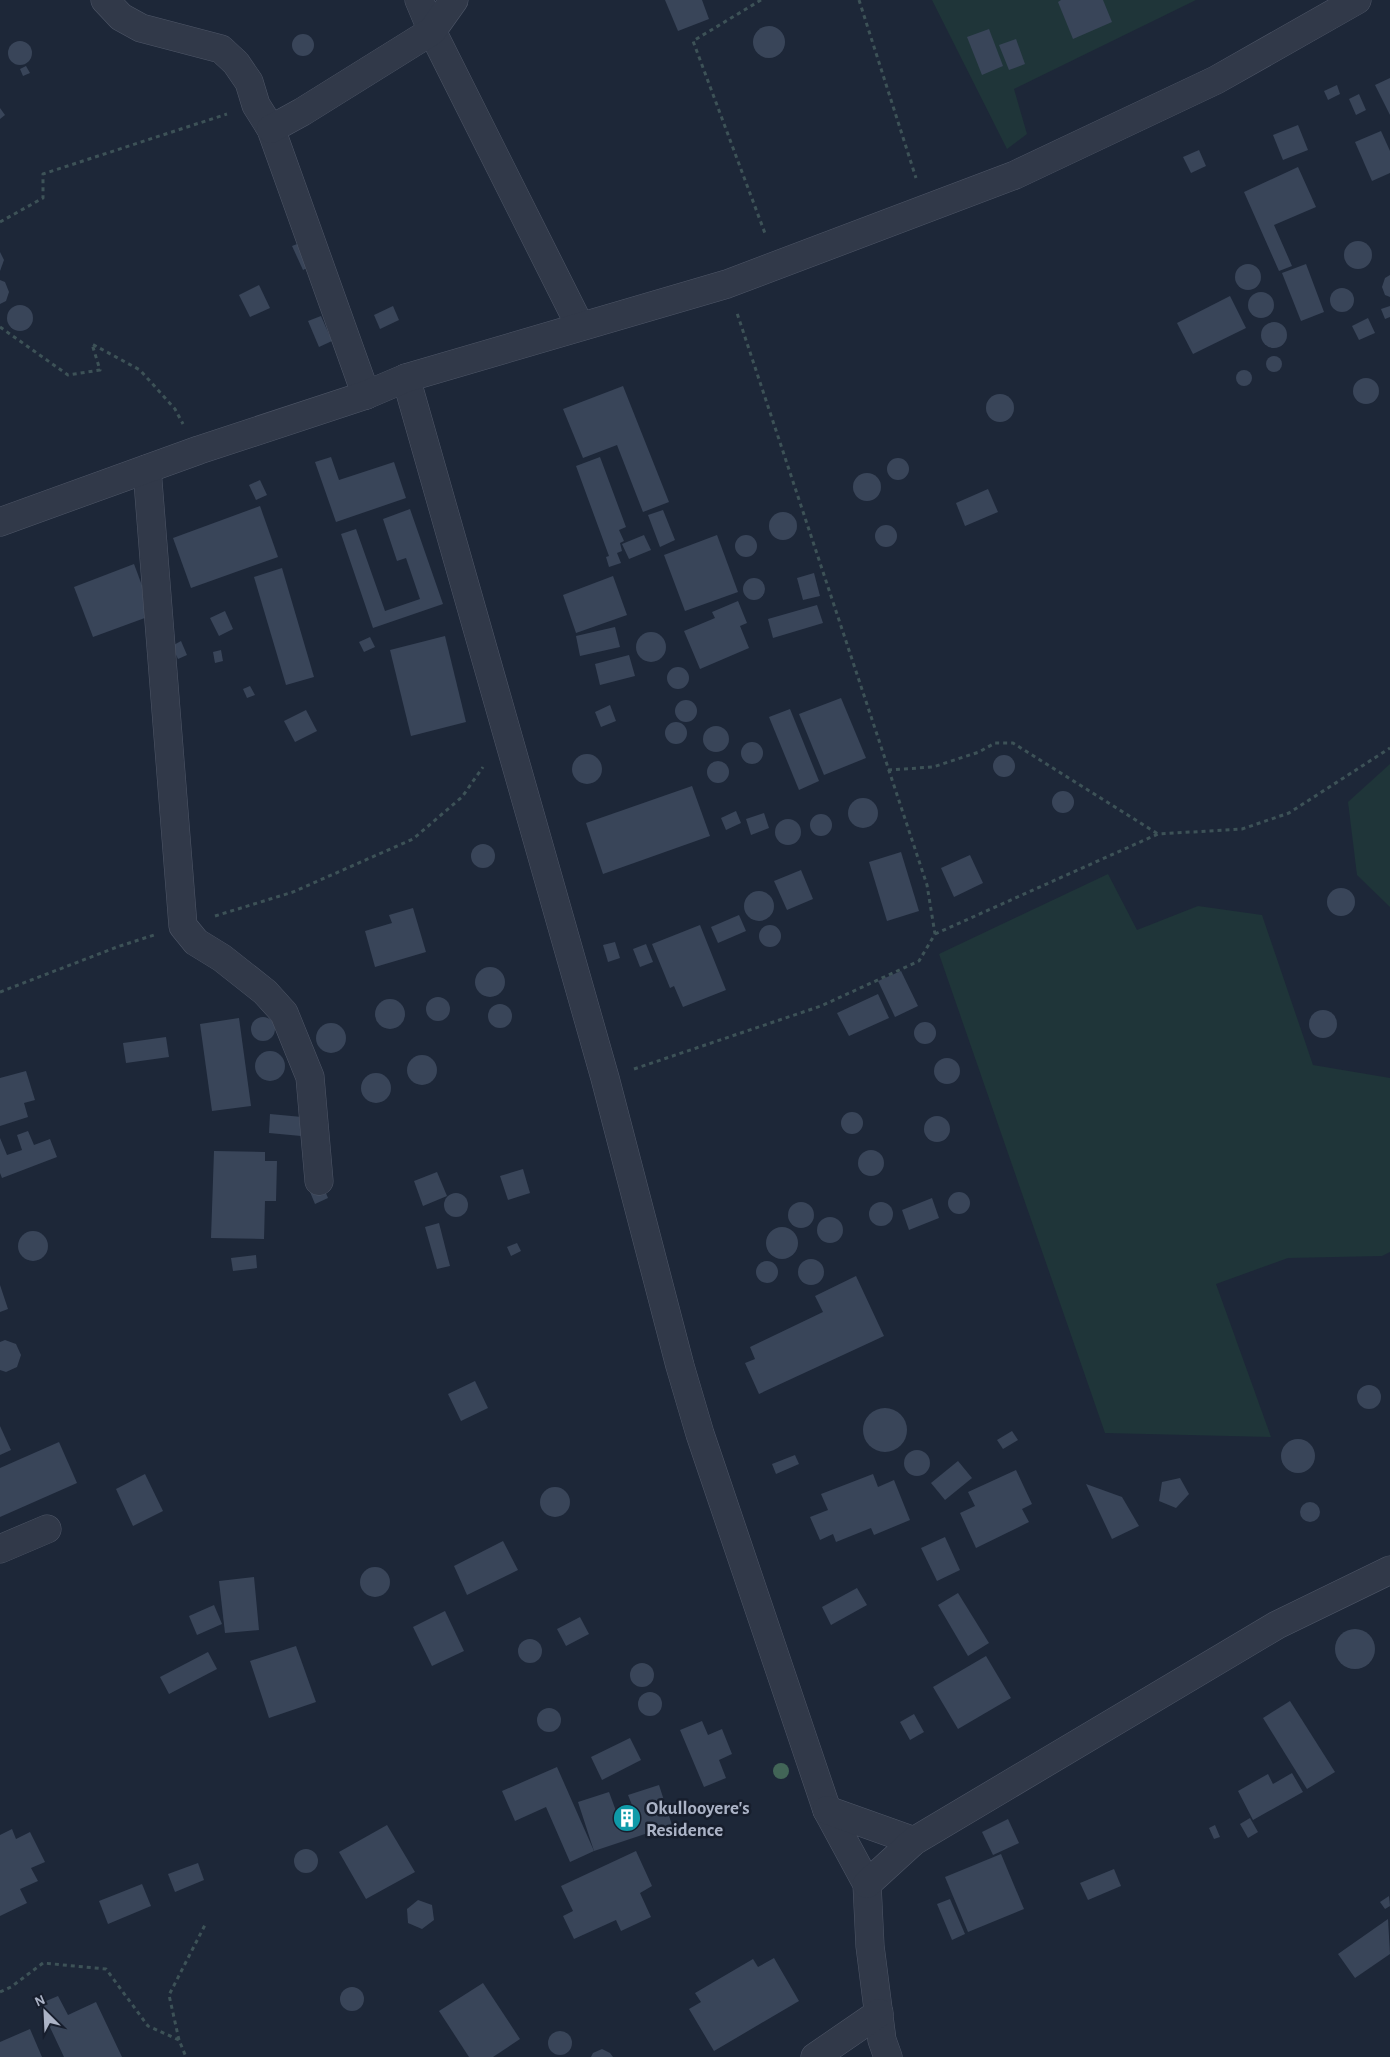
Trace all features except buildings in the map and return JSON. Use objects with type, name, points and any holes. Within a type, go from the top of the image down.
[{"type":"street","points":[[105,0],[121,16],[140,28],[222,49],[236,63],[249,82],[256,105],[271,129],[366,395]]},
{"type":"street","points":[[419,0],[432,30],[580,326]]},
{"type":"street","points":[[271,129],[302,112],[432,30],[454,0]]},
{"type":"street","points":[[0,522],[198,450],[366,395],[406,378],[727,284],[926,210],[1015,175],[1216,80],[1357,0]]},
{"type":"street","points":[[406,378],[605,1078],[697,1426],[827,1810],[866,1884],[870,1946],[882,2040],[888,2057]]},
{"type":"street","points":[[147,469],[184,926],[196,942],[222,958],[265,992],[284,1013],[310,1077],[319,1181]]},
{"type":"street","points":[[0,1549],[47,1529]]},
{"type":"street","points":[[866,1884],[914,1841],[1277,1625],[1390,1570]]},
{"type":"street","points":[[827,1810],[914,1841]]},
{"type":"street","points":[[815,2057],[879,2012]]},
{"type":"path","points":[[761,0],[694,41],[777,265]]},
{"type":"path","points":[[859,0],[926,210]]},
{"type":"path","points":[[0,222],[43,198],[44,174],[256,105]]},
{"type":"path","points":[[727,284],[927,885],[935,934]]},
{"type":"path","points":[[0,327],[68,375],[100,370],[92,344],[140,370],[175,409],[198,450]]},
{"type":"path","points":[[0,992],[117,946],[293,892],[413,839],[462,797],[507,734]]},
{"type":"path","points":[[888,770],[933,767],[979,752],[995,743],[1013,743],[1158,834]]},
{"type":"path","points":[[605,1078],[821,1006],[919,961],[935,934],[1158,834],[1242,830],[1288,813],[1390,748]]},
{"type":"path","points":[[186,2057],[179,2040],[170,1995],[206,1923]]},
{"type":"path","points":[[0,1992],[11,1987],[43,1963],[106,1969],[148,2026],[179,2040]]},
{"type":"green space","points":[[932,0],[1196,0],[1014,89],[1027,134],[1007,149]]},
{"type":"green space","points":[[1390,764],[1390,907],[1357,875],[1348,802]]},
{"type":"green space","points":[[1108,874],[1137,930],[1198,906],[1262,915],[1313,1065],[1390,1078],[1390,1252],[1382,1256],[1288,1258],[1216,1284],[1271,1437],[1105,1433],[939,954]]},
{"type":"place","name":"Okullooyere's Residence","points":[[627,1818]]}]
